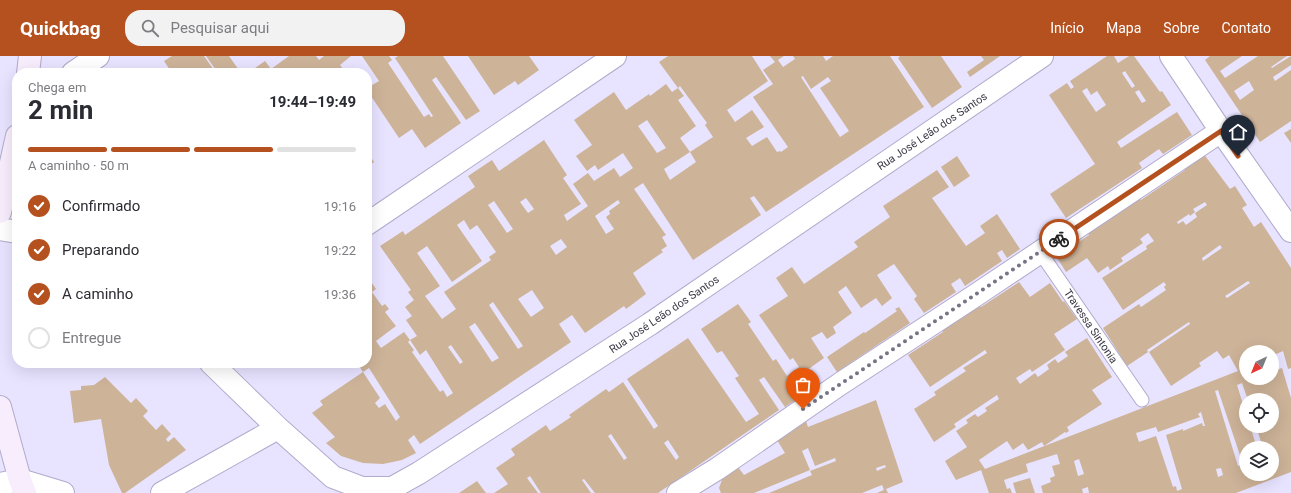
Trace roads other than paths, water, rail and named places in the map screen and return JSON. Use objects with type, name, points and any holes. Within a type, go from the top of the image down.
[{"type":"main road","points":[[29,68],[30,56]]},
{"type":"main road","points":[[0,212],[12,158]]},
{"type":"main road","points":[[0,407],[15,486]]},
{"type":"street","points":[[80,68],[98,56]]},
{"type":"street","points":[[372,221],[616,56]]},
{"type":"street","name":"Rua José Leão dos Santos","points":[[216,368],[278,428],[333,477],[362,488],[392,488],[419,473],[650,324],[1042,56]]},
{"type":"street","points":[[1171,56],[1291,231]]},
{"type":"street","points":[[678,493],[717,469],[840,384],[1221,131]]},
{"type":"street","points":[[0,229],[12,231]]},
{"type":"street","points":[[162,493],[278,428]]},
{"type":"street","points":[[15,486],[63,493]]},
{"type":"lane","name":"Travessa Sintonia","points":[[1040,252],[1142,400]]}]
